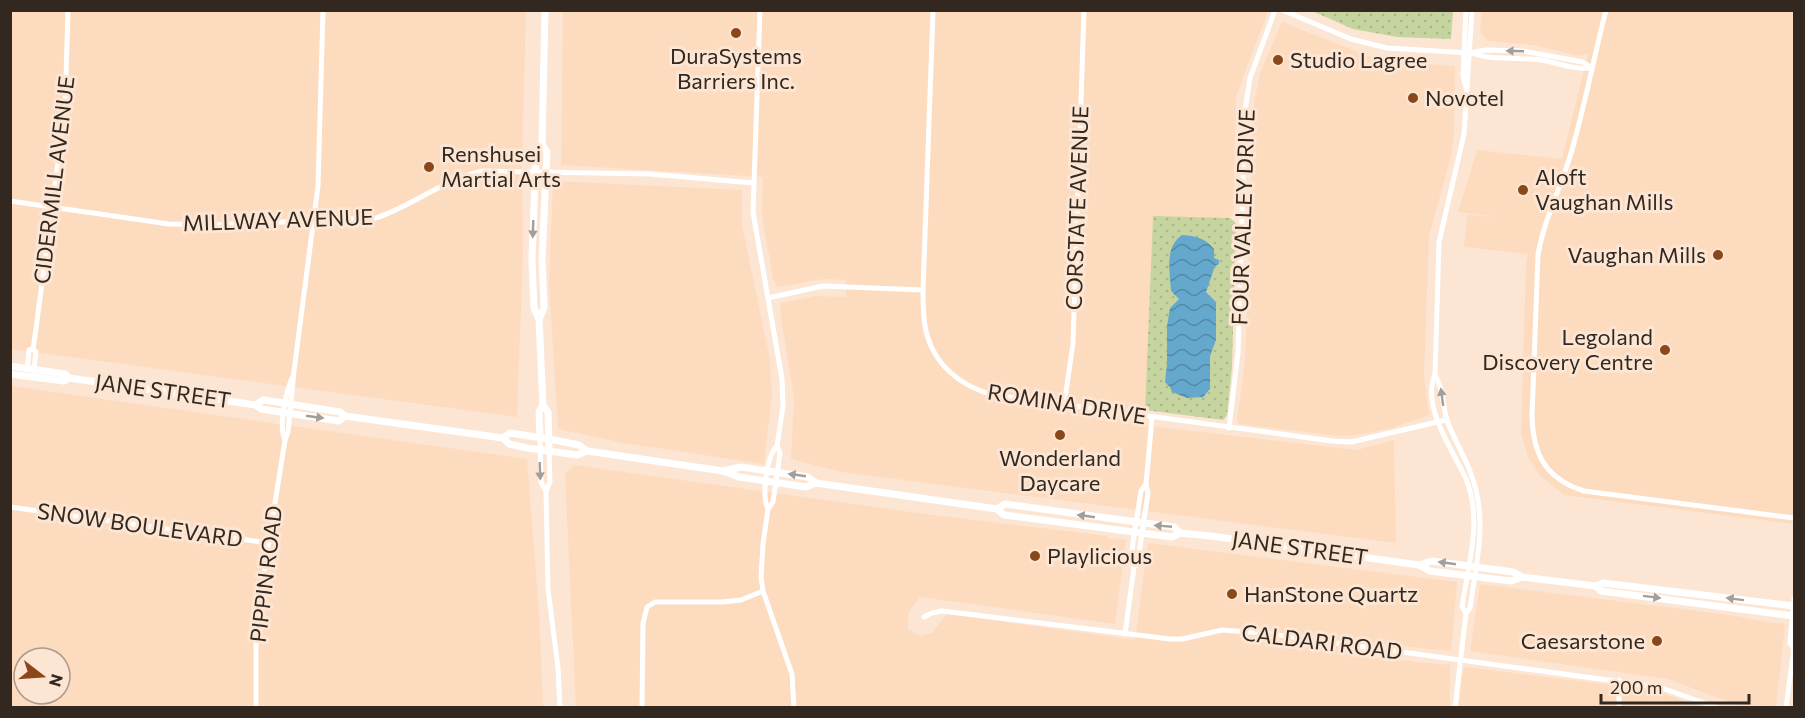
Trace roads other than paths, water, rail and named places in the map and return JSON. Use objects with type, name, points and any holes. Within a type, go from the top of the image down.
[{"type":"main road","points":[[539,319],[544,308],[542,260],[547,152],[542,144],[545,10]]},
{"type":"main road","points":[[540,437],[539,412],[543,405],[539,319],[534,308],[532,260],[536,151],[542,144]]},
{"type":"main road","name":"JANE STREET","points":[[10,366],[31,372]]},
{"type":"main road","name":"JANE STREET","points":[[10,374],[31,372],[65,374],[69,378],[256,405],[261,409],[339,421],[345,416]]},
{"type":"main road","name":"JANE STREET","points":[[256,405],[263,400],[340,412],[345,416],[502,438],[509,444],[577,455],[586,451],[723,471],[739,477],[806,487],[816,483]]},
{"type":"main road","points":[[543,405],[548,412],[549,450]]},
{"type":"main road","name":"JANE STREET","points":[[502,438],[510,434],[540,437],[579,445],[586,451]]},
{"type":"main road","name":"JANE STREET","points":[[723,471],[741,467],[777,472],[808,477],[816,483],[997,509],[1004,515],[1173,537],[1180,533],[1419,565],[1430,571],[1511,581],[1522,578],[1596,586],[1603,583],[1794,604]]},
{"type":"main road","name":"JANE STREET","points":[[997,509],[1005,504],[1174,526],[1180,533]]},
{"type":"main road","name":"JANE STREET","points":[[1419,565],[1432,561],[1472,566],[1513,572],[1522,578]]},
{"type":"main road","name":"JANE STREET","points":[[1596,586],[1601,591],[1793,616]]},
{"type":"street","name":"CIDERMILL AVENUE","points":[[31,372],[36,352],[33,349],[65,109],[68,10]]},
{"type":"street","name":"PIPPIN ROAD","points":[[256,708],[256,623],[285,440],[281,432],[289,404],[294,371],[318,186],[323,10]]},
{"type":"street","points":[[760,10],[753,212],[783,387],[783,406],[777,446],[780,453],[773,502],[768,508],[761,562],[763,591],[794,679],[794,708]]},
{"type":"street","name":"ROMINA DRIVE","points":[[933,10],[923,290],[926,332],[939,360],[947,370],[970,387],[982,392],[1065,406],[1332,441],[1351,441],[1446,420]]},
{"type":"street","name":"CORSTATE AVENUE","points":[[1065,406],[1072,343],[1084,10]]},
{"type":"street","name":"FOUR VALLEY DRIVE","points":[[1229,428],[1238,352],[1245,110],[1250,78],[1275,10]]},
{"type":"street","points":[[1282,10],[1368,45],[1467,53],[1481,57],[1540,60],[1581,69],[1592,68]]},
{"type":"street","points":[[1455,708],[1466,613],[1470,608],[1474,576],[1472,566],[1475,528],[1472,500],[1466,480],[1438,421],[1431,383],[1435,375],[1439,242],[1464,134],[1466,10]]},
{"type":"street","points":[[1467,53],[1472,10]]},
{"type":"street","points":[[1606,10],[1572,148],[1559,191],[1541,237],[1538,255],[1532,416],[1536,450],[1552,474],[1564,483],[1584,491],[1794,518]]},
{"type":"street","name":"MILLWAY AVENUE","points":[[10,201],[169,224],[212,225],[376,218],[457,178],[483,171],[650,174],[753,183]]},
{"type":"street","points":[[768,297],[823,286],[923,290]]},
{"type":"street","points":[[1435,375],[1440,382],[1446,420],[1472,475],[1478,499],[1481,531],[1472,566],[1466,575],[1462,607],[1466,613]]},
{"type":"street","points":[[1125,634],[1134,567],[1131,559],[1148,493],[1146,484],[1152,418]]},
{"type":"street","points":[[540,437],[541,482],[546,491]]},
{"type":"street","points":[[768,508],[764,501],[766,481],[771,452],[777,446]]},
{"type":"street","points":[[549,450],[550,482],[546,491],[548,589],[558,668],[560,708]]},
{"type":"street","name":"SNOW BOULEVARD","points":[[10,507],[269,543]]},
{"type":"street","points":[[642,708],[643,623],[647,607],[655,602],[731,601],[763,591]]},
{"type":"street","points":[[1786,708],[1794,649],[1790,644],[1794,604]]},
{"type":"street","name":"CALDARI ROAD","points":[[924,617],[942,611],[1182,639],[1222,630],[1262,633],[1619,680],[1659,687],[1718,708]]},
{"type":"street","points":[[1619,680],[1619,708]]},
{"type":"water","points":[[1182,235],[1196,237],[1207,242],[1214,249],[1214,258],[1219,260],[1206,292],[1216,302],[1216,340],[1210,356],[1210,389],[1203,397],[1187,398],[1172,392],[1165,382],[1170,308],[1179,299],[1171,291],[1169,260],[1176,240]]},
{"type":"place","name":"DuraSystems Barriers Inc.","points":[[736,33]]},
{"type":"place","name":"Studio Lagree","points":[[1278,60]]},
{"type":"place","name":"Novotel","points":[[1413,98]]},
{"type":"place","name":"Renshusei Martial Arts","points":[[429,167]]},
{"type":"place","name":"Aloft Vaughan Mills","points":[[1523,190]]},
{"type":"place","name":"Vaughan Mills","points":[[1718,255]]},
{"type":"place","name":"Legoland Discovery Centre","points":[[1665,350]]},
{"type":"place","name":"Wonderland Daycare","points":[[1060,435]]},
{"type":"place","name":"Playlicious","points":[[1035,556]]},
{"type":"place","name":"HanStone Quartz","points":[[1232,594]]},
{"type":"place","name":"Caesarstone","points":[[1657,641]]}]
